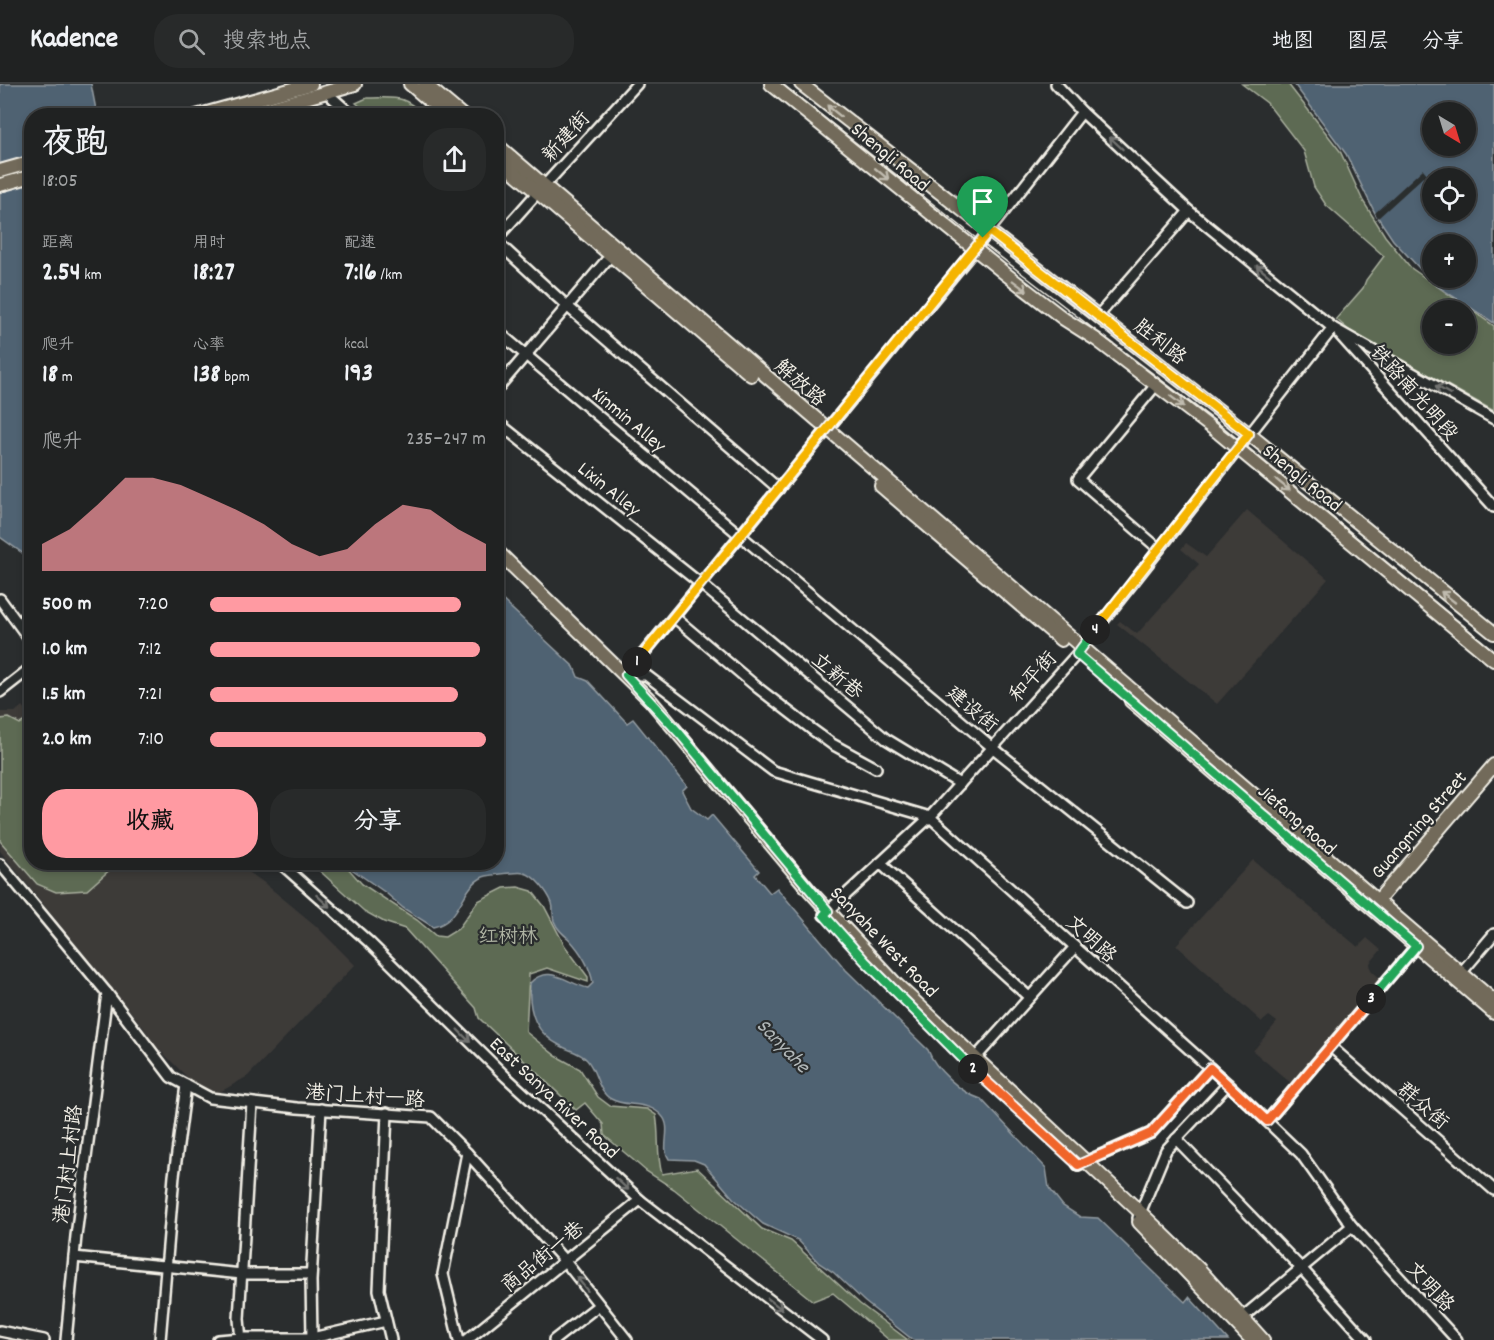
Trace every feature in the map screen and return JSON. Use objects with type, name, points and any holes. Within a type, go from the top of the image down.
[{"type":"main road","points":[[224,108],[310,84]]},
{"type":"main road","points":[[270,108],[355,84]]},
{"type":"main road","points":[[410,84],[438,108]]},
{"type":"main road","points":[[425,84],[454,108]]},
{"type":"main road","name":"Shengli Road","points":[[771,84],[974,250],[1064,319],[1097,340],[1238,448],[1494,660]]},
{"type":"main road","name":"胜利路","points":[[801,84],[1249,434],[1494,633]]},
{"type":"main road","name":"解放路","points":[[504,152],[611,255],[825,433]]},
{"type":"main road","name":"解放路","points":[[504,163],[541,189],[1079,651]]},
{"type":"main road","points":[[0,171],[24,164]]},
{"type":"main road","points":[[0,185],[24,178]]},
{"type":"main road","name":"Sanyahe West Road","points":[[504,558],[626,675],[674,727],[826,913]]},
{"type":"main road","name":"Sanyahe West Road","points":[[504,566],[622,679],[826,913],[972,1062],[1199,1269],[1240,1320],[1252,1340]]},
{"type":"main road","name":"Jiefang Road","points":[[1079,651],[1377,907],[1494,1001]]},
{"type":"main road","name":"Guangming Street","points":[[1377,907],[1494,765]]},
{"type":"main road","name":"Guangming Street","points":[[1377,907],[1494,777]]},
{"type":"main road","name":"Jiefang Road","points":[[1377,907],[1416,946],[1494,1013]]},
{"type":"main road","name":"Sanyahe West Road","points":[[1240,1320],[1263,1340]]},
{"type":"street","name":"新建街","points":[[504,231],[637,84]]},
{"type":"street","points":[[1056,84],[1082,112],[1189,211],[1333,328],[1494,418]]},
{"type":"street","points":[[326,92],[344,108]]},
{"type":"street","points":[[626,675],[974,250],[1082,112]]},
{"type":"street","points":[[1098,316],[1189,211]]},
{"type":"street","points":[[504,247],[567,306],[779,489]]},
{"type":"street","points":[[504,381],[611,255]]},
{"type":"street","name":"和平街","points":[[826,913],[930,818],[1079,651],[1333,328]]},
{"type":"street","name":"铁路南光明段","points":[[1333,328],[1494,507]]},
{"type":"street","name":"Xinmin Alley","points":[[504,337],[740,536]]},
{"type":"street","points":[[1156,385],[1078,479],[1159,549]]},
{"type":"street","name":"Lixin Alley","points":[[504,427],[701,584]]},
{"type":"street","name":"建设街","points":[[740,536],[992,747],[1187,903]]},
{"type":"street","name":"立新巷","points":[[701,584],[886,739],[960,784]]},
{"type":"street","points":[[0,599],[24,632]]},
{"type":"street","points":[[674,617],[817,734],[876,768]]},
{"type":"street","points":[[0,692],[24,673]]},
{"type":"street","name":"文明路","points":[[626,675],[646,675],[773,771],[930,818],[1228,1084],[1302,1154],[1352,1226],[1457,1340]]},
{"type":"street","points":[[880,863],[1029,997]]},
{"type":"street","points":[[0,864],[107,993],[171,1077],[186,1085],[165,1267],[160,1340]]},
{"type":"street","name":"East Sanya River Road","points":[[288,870],[369,942],[506,1077],[640,1200],[822,1340]]},
{"type":"street","points":[[1461,973],[1494,934]]},
{"type":"street","points":[[1267,1121],[1416,946]]},
{"type":"street","points":[[972,1062],[1075,947]]},
{"type":"street","name":"港门村上村路","points":[[66,1340],[107,993]]},
{"type":"street","name":"群众街","points":[[1330,1046],[1494,1190]]},
{"type":"street","points":[[1082,1163],[1151,1133],[1210,1068]]},
{"type":"street","points":[[1139,1216],[1166,1150],[1228,1084]]},
{"type":"street","name":"港门上村一路","points":[[186,1085],[210,1098],[431,1117],[467,1153],[564,1260],[626,1340]]},
{"type":"street","points":[[241,1339],[239,1319],[252,1103]]},
{"type":"street","points":[[312,1338],[311,1274],[321,1109]]},
{"type":"street","points":[[387,1113],[379,1290],[391,1340]]},
{"type":"street","points":[[1176,1139],[1302,1269],[1366,1340]]},
{"type":"street","points":[[459,1340],[443,1274],[467,1153]]},
{"type":"street","name":"商品街一巷","points":[[467,1340],[640,1200]]},
{"type":"street","points":[[1240,1320],[1352,1226]]},
{"type":"street","points":[[74,1257],[242,1274],[311,1274]]},
{"type":"street","points":[[554,1340],[598,1305]]},
{"type":"street","points":[[218,1340],[312,1338],[386,1321]]},
{"type":"street","points":[[0,1331],[44,1340]]},
{"type":"shaded area","points":[[1247,510],[1328,579],[1217,704],[1117,624],[1120,621],[1137,634],[1199,564],[1181,549],[1186,543],[1206,557]]},
{"type":"shaded area","points":[[22,706],[24,708],[24,870],[246,870],[315,925],[355,965],[248,1076],[215,1095],[196,1086],[154,1044],[143,1027],[0,851],[0,712],[15,712]]},
{"type":"shaded area","points":[[1253,860],[1358,947],[1367,938],[1381,950],[1370,963],[1371,970],[1382,980],[1293,1085],[1253,1051],[1277,1022],[1269,1016],[1262,1022],[1176,945]]},
{"type":"green space","points":[[1242,84],[1288,84],[1340,151],[1363,201],[1385,236],[1411,268],[1422,276],[1422,288],[1440,288],[1457,300],[1422,300],[1422,354],[1476,354],[1476,313],[1494,326],[1494,411],[1350,331],[1336,319],[1363,288],[1366,280],[1384,256],[1326,205],[1314,187],[1304,151],[1267,103]]},
{"type":"green space","points":[[367,98],[392,98],[404,100],[416,108],[362,108],[356,103]]},
{"type":"green space","points":[[9,718],[20,724],[24,722],[24,869],[0,841],[0,719]]},
{"type":"green space","points":[[25,870],[110,870],[87,890],[56,892],[37,884]]},
{"type":"green space","name":"红树林","points":[[319,870],[350,870],[362,884],[417,920],[436,936],[445,937],[458,929],[478,901],[504,888],[518,887],[532,891],[544,906],[565,946],[588,977],[588,982],[547,968],[529,974],[526,1032],[556,1056],[580,1069],[598,1097],[610,1106],[647,1109],[656,1115],[662,1174],[697,1168],[762,1229],[791,1241],[860,1304],[908,1340],[889,1340],[833,1293],[813,1301],[674,1189],[646,1171],[604,1135],[603,1124],[585,1103],[576,1110],[479,1018],[476,1008],[405,929],[384,922],[364,911]]},
{"type":"water","points":[[0,84],[91,84],[96,108],[24,108],[24,554],[0,537]]},
{"type":"water","points":[[1294,84],[1494,84],[1494,323],[1476,311],[1476,300],[1459,300],[1440,288],[1476,288],[1476,234],[1422,234],[1422,271],[1393,240],[1375,213],[1346,154]]},
{"type":"water","name":"Sanyahe","points":[[504,602],[574,667],[578,677],[588,681],[627,723],[633,719],[687,786],[682,791],[691,808],[707,820],[712,815],[759,871],[755,875],[770,893],[777,888],[846,970],[928,1050],[936,1065],[957,1086],[981,1099],[1046,1168],[1049,1188],[1063,1206],[1080,1217],[1098,1218],[1185,1302],[1189,1297],[1228,1340],[913,1340],[865,1302],[833,1272],[819,1263],[798,1240],[763,1224],[733,1198],[704,1164],[694,1160],[669,1159],[666,1149],[666,1126],[662,1116],[644,1106],[611,1099],[603,1091],[585,1058],[553,1042],[540,1029],[532,1013],[530,983],[537,977],[551,975],[588,988],[593,983],[590,971],[581,954],[555,924],[550,899],[541,885],[532,877],[519,873],[483,877],[469,889],[450,918],[433,927],[403,908],[353,870],[504,870]]},
{"type":"pier","points":[[1422,170],[1422,178],[1378,218],[1375,213]]},
{"type":"tram line","points":[[782,84],[981,242],[1241,443],[1494,651]]},
{"type":"route","points":[[989,231],[1249,434],[1077,654],[1416,946],[1267,1121],[1210,1068],[1151,1133],[1078,1165],[969,1065],[865,961],[824,915],[828,911],[680,734],[626,675],[983,238],[989,231]]}]
